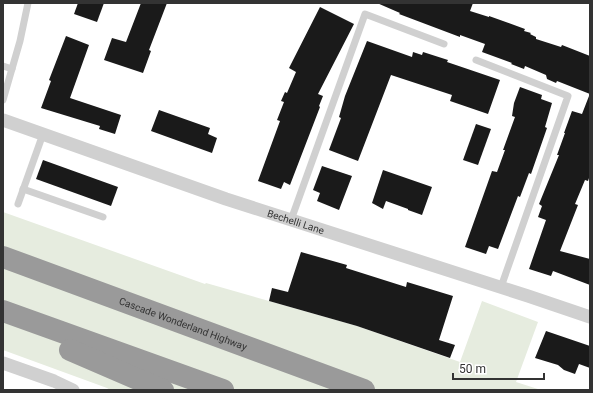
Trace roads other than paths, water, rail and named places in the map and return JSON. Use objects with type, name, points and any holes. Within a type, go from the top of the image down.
[{"type":"highway","name":"Cascade Wonderland Highway","points":[[3,257],[364,390]]},
{"type":"highway","points":[[3,311],[222,390]]},
{"type":"highway","points":[[25,319],[54,343],[163,390]]},
{"type":"street","name":"Bechelli Lane","points":[[3,120],[226,199],[590,317]]},
{"type":"street","points":[[3,363],[54,380],[73,390]]},
{"type":"lane","points":[[3,100],[28,3]]},
{"type":"lane","points":[[291,220],[365,14],[444,44]]},
{"type":"lane","points":[[476,60],[568,96],[501,287]]},
{"type":"lane","points":[[3,66],[12,69]]},
{"type":"lane","points":[[18,204],[43,134]]},
{"type":"lane","points":[[23,189],[103,217]]}]
